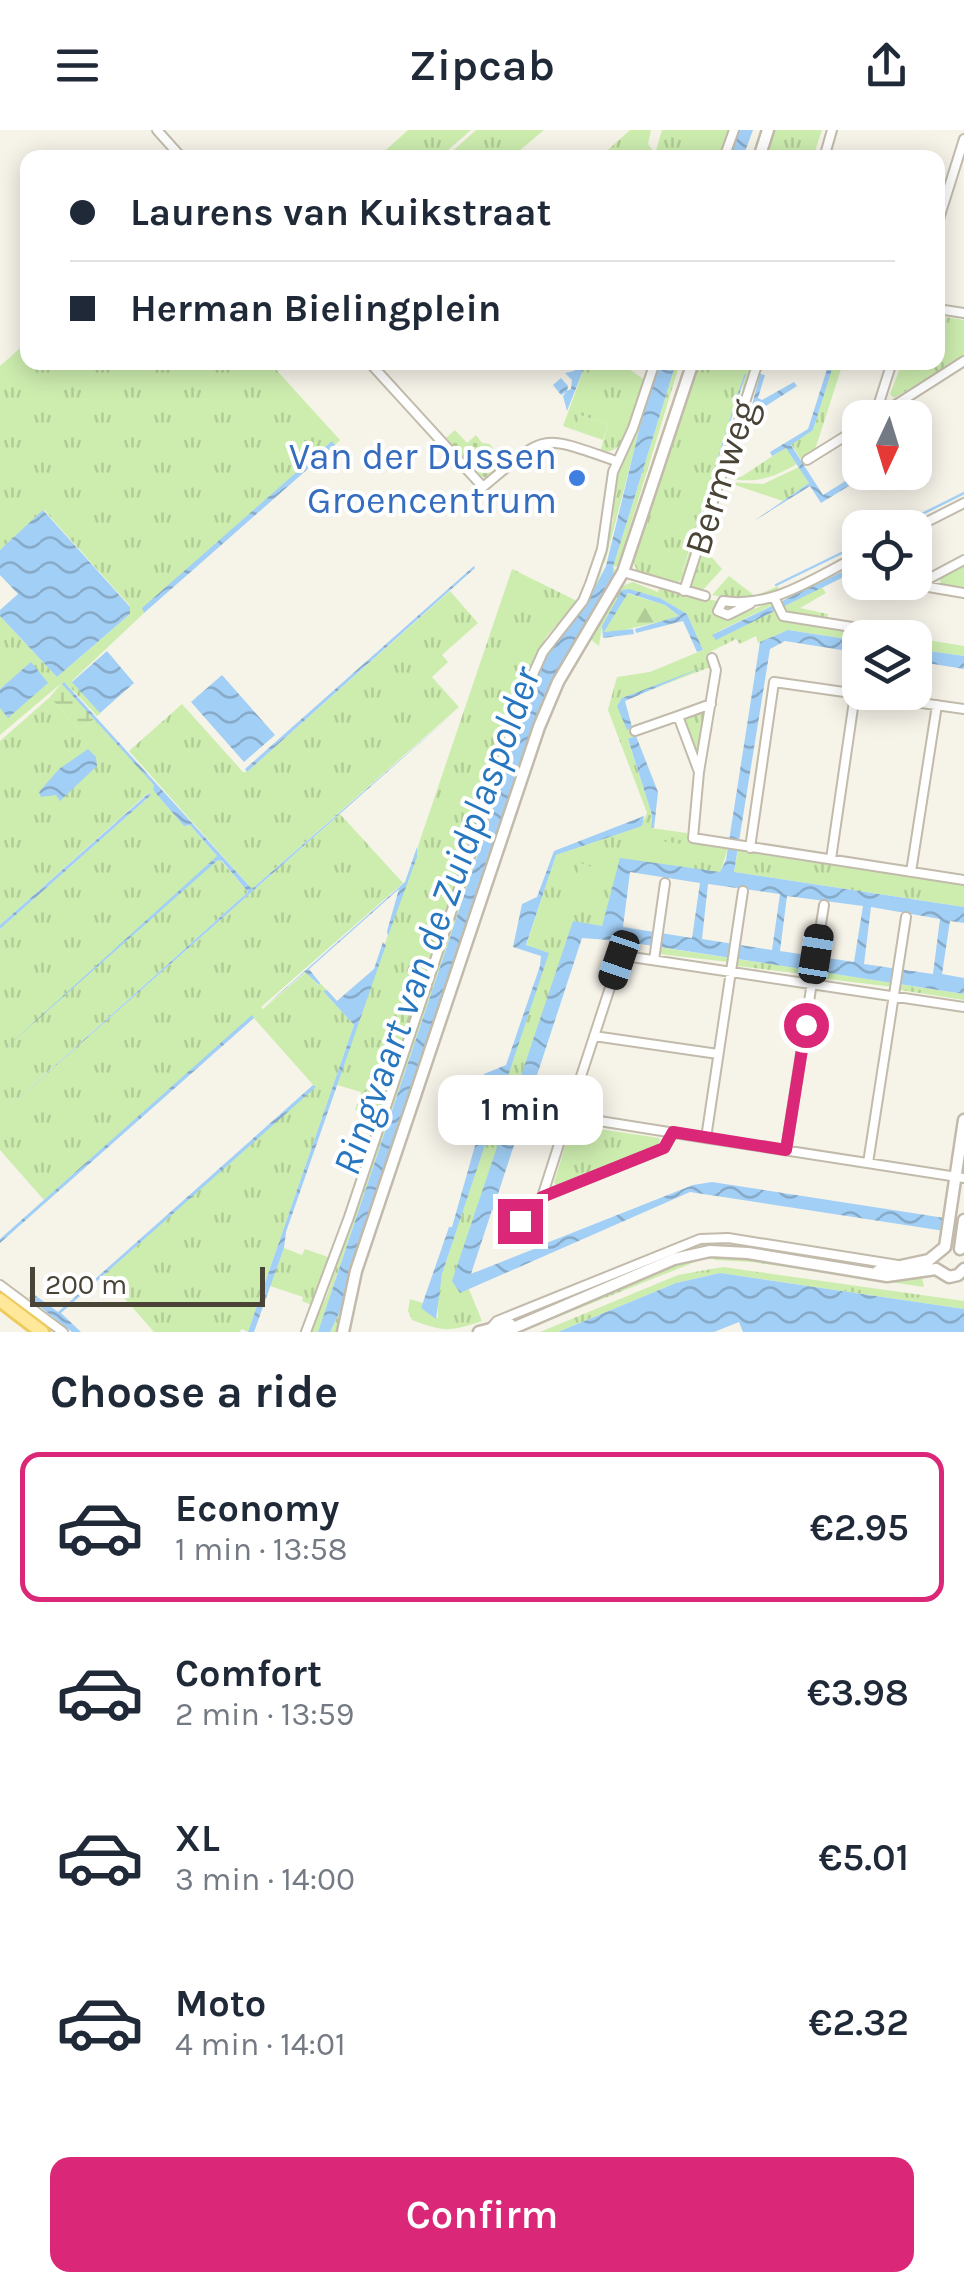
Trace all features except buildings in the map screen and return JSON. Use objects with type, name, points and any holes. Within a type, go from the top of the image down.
[{"type":"main road","points":[[0,1300],[42,1332]]},
{"type":"street","points":[[157,130],[175,150]]},
{"type":"street","points":[[945,200],[964,139]]},
{"type":"street","points":[[903,400],[964,361]]},
{"type":"street","points":[[377,370],[483,488],[531,448],[546,441],[564,442],[616,461]]},
{"type":"street","points":[[306,1332],[349,1217],[525,692],[543,652],[583,601],[596,568],[616,461],[633,428],[652,370]]},
{"type":"street","points":[[343,1332],[356,1271],[544,712],[623,572],[690,370]]},
{"type":"street","name":"Bermweg","points":[[684,591],[755,370]]},
{"type":"street","points":[[880,400],[889,370]]},
{"type":"street","points":[[807,460],[842,439]]},
{"type":"street","points":[[932,520],[964,504]]},
{"type":"street","points":[[964,560],[917,584],[964,593]]},
{"type":"street","points":[[750,604],[776,600],[842,565]]},
{"type":"street","points":[[623,572],[705,596]]},
{"type":"street","points":[[776,600],[784,616],[842,625]]},
{"type":"street","points":[[712,658],[716,670],[699,772],[693,838],[964,880]]},
{"type":"street","points":[[745,847],[774,682],[842,692]]},
{"type":"street","points":[[635,731],[712,704]]},
{"type":"street","points":[[932,704],[964,709]]},
{"type":"street","points":[[912,872],[937,705]]},
{"type":"street","points":[[831,860],[854,710]]},
{"type":"street","points":[[678,716],[699,772]]},
{"type":"street","points":[[654,956],[665,882]]},
{"type":"street","points":[[706,1138],[742,891]]},
{"type":"street","points":[[786,1150],[824,905]]},
{"type":"street","points":[[868,1163],[906,918]]},
{"type":"street","points":[[504,1240],[542,1197],[619,960],[625,956],[731,967],[964,1006]]},
{"type":"street","points":[[594,1036],[718,1054]]},
{"type":"street","points":[[568,1116],[960,1177]]},
{"type":"street","points":[[504,1332],[674,1259],[710,1251],[748,1253],[890,1276],[936,1262],[945,1247],[960,1177],[964,1120]]},
{"type":"street","points":[[542,1197],[664,1148],[673,1132]]},
{"type":"street","points":[[945,1247],[962,1252],[964,1220]]},
{"type":"street","points":[[484,1330],[497,1321],[700,1238],[734,1239],[902,1266]]},
{"type":"street","points":[[872,1272],[936,1262]]},
{"type":"street","points":[[936,1262],[946,1276],[963,1272]]},
{"type":"street","points":[[0,1284],[63,1332]]},
{"type":"street","points":[[484,1330],[531,1319]]},
{"type":"green space","points":[[408,130],[471,130],[448,150],[386,150]]},
{"type":"green space","points":[[476,130],[544,130],[520,150],[454,150]]},
{"type":"green space","points":[[630,130],[651,130],[648,144],[652,150],[608,150]]},
{"type":"green space","points":[[662,130],[732,130],[725,150],[656,150]]},
{"type":"green space","points":[[772,130],[822,130],[815,150],[766,150]]},
{"type":"green space","points":[[945,317],[964,320],[964,356],[945,367]]},
{"type":"green space","points":[[945,324],[964,328],[964,343],[946,348]]},
{"type":"green space","points":[[20,348],[20,370],[276,370],[340,440],[335,445],[331,442],[143,608],[144,613],[72,681],[101,713],[97,716],[64,681],[0,735],[0,708],[8,717],[31,663],[0,689],[0,616],[57,677],[130,614],[130,606],[44,510],[0,550],[0,366]]},
{"type":"green space","points":[[583,370],[630,370],[645,380],[627,437],[611,451],[600,452],[608,425],[580,415],[574,430],[563,426]]},
{"type":"green space","points":[[655,370],[602,563],[613,520],[615,478]]},
{"type":"green space","points":[[674,370],[678,370],[618,566],[613,567]]},
{"type":"green space","points":[[695,370],[754,370],[686,577],[673,585],[639,574],[633,562]],"holes":[[[744,375],[742,394],[682,573]]]},
{"type":"green space","points":[[832,370],[841,370],[814,453],[802,461],[791,444],[813,430]]},
{"type":"green space","points":[[899,370],[941,370],[894,398],[890,394]]},
{"type":"green space","points":[[580,415],[608,425],[603,440],[574,430]]},
{"type":"green space","points":[[455,430],[467,443],[476,435],[482,443],[490,444],[504,464],[487,478],[482,477],[446,438]]},
{"type":"green space","points":[[786,447],[797,464],[788,469],[755,480],[728,478],[741,477]]},
{"type":"green space","points":[[799,467],[809,483],[783,501],[726,482],[763,484]]},
{"type":"green space","points":[[705,539],[707,552],[722,569],[701,592],[690,584]]},
{"type":"green space","points":[[964,563],[964,589],[942,586],[939,577]]},
{"type":"green space","points":[[613,567],[617,571],[612,585],[551,689],[352,1274],[339,1332],[330,1332],[538,714],[558,671],[614,576]]},
{"type":"green space","points":[[512,569],[577,601],[546,637],[524,680],[379,1117],[355,1110],[361,1092],[337,1085]]},
{"type":"green space","points":[[729,576],[755,596],[778,586],[779,591],[746,599],[712,595]]},
{"type":"green space","points":[[633,582],[658,592],[659,588],[717,601],[715,612],[726,620],[774,601],[775,604],[713,634],[778,609],[781,618],[842,627],[842,638],[788,630],[758,643],[756,636],[740,644],[736,639],[708,653],[713,666],[619,702],[627,729],[632,727],[636,736],[628,740],[652,815],[651,828],[687,833],[688,842],[728,848],[720,873],[621,859],[602,926],[573,922],[460,1292],[469,1289],[482,1321],[454,1329],[432,1327],[412,1320],[408,1311],[410,1299],[423,1303],[421,1308],[438,1318],[442,1274],[548,954],[526,946],[556,855],[641,826],[647,813],[608,710],[617,677],[650,672],[703,650],[687,614],[660,598],[626,589],[602,626],[599,646],[589,638],[619,587]]},
{"type":"green space","points":[[822,587],[826,593],[800,608],[828,614],[828,619],[784,614],[781,608]]},
{"type":"green space","points":[[450,591],[478,623],[442,655],[448,662],[432,677],[459,707],[252,889],[129,751],[182,704],[247,772]]},
{"type":"green space","points":[[626,593],[665,605],[680,617],[607,634],[604,631]]},
{"type":"green space","points":[[579,613],[539,671],[318,1332],[310,1332],[327,1295],[372,1164],[534,675],[547,651]]},
{"type":"green space","points":[[932,641],[964,646],[964,656],[932,651]]},
{"type":"green space","points":[[64,680],[94,719],[79,730],[50,697]]},
{"type":"green space","points":[[50,697],[79,730],[94,719],[155,785],[153,790],[184,826],[190,825],[248,892],[4,1111],[340,814],[403,883],[261,1007],[306,972],[327,990],[323,991],[354,1025],[248,1332],[154,1332],[104,1275],[315,1087],[252,1016],[44,1200],[0,1150],[0,929],[151,795],[148,793],[0,925],[0,741]]},
{"type":"green space","points":[[700,712],[706,715],[696,757],[684,724],[686,717]]},
{"type":"green space","points":[[646,839],[683,844],[684,852],[663,855],[628,849]]},
{"type":"green space","points":[[738,850],[964,885],[964,907],[734,872]]},
{"type":"green space","points":[[580,863],[598,869],[589,898],[572,892]]},
{"type":"green space","points":[[658,947],[730,958],[729,962],[659,954]]},
{"type":"green space","points":[[736,959],[812,970],[811,975],[737,966]]},
{"type":"green space","points":[[817,971],[893,983],[893,987],[819,978]]},
{"type":"green space","points":[[898,984],[964,994],[964,1000],[900,990]]},
{"type":"green space","points":[[572,1125],[660,1138],[659,1146],[557,1188],[554,1182]]},
{"type":"green space","points":[[582,1135],[595,1143],[581,1161],[561,1161],[568,1137]]},
{"type":"green space","points":[[711,1241],[721,1241],[885,1267],[712,1246]]},
{"type":"green space","points":[[284,1248],[302,1255],[305,1249],[331,1258],[314,1306],[302,1301],[303,1297],[270,1286]]},
{"type":"green space","points":[[705,1258],[520,1332],[510,1332],[673,1265]]},
{"type":"green space","points":[[714,1260],[921,1273],[924,1287]]},
{"type":"green space","points":[[723,1267],[964,1301],[964,1309],[720,1273],[676,1283],[558,1332],[540,1332],[678,1275]]},
{"type":"water","points":[[738,130],[753,130],[746,150],[731,150]]},
{"type":"water","points":[[583,370],[567,411],[563,396],[566,392],[561,395],[553,385],[561,378],[568,386],[567,391],[571,389],[572,380],[565,373]]},
{"type":"water","points":[[658,370],[674,370],[613,567],[614,576],[558,671],[538,714],[341,1309],[330,1332],[318,1332],[539,671],[585,607],[606,566]]},
{"type":"water","points":[[827,370],[832,370],[813,430],[791,445],[823,495],[842,483],[842,490],[821,503],[810,486],[754,521],[809,483],[786,448],[772,456],[770,452],[808,429]]},
{"type":"water","points":[[746,374],[681,573],[744,375]]},
{"type":"water","points":[[760,374],[765,375],[758,398],[762,400],[794,382],[797,386],[749,417]]},
{"type":"water","points":[[332,441],[335,445],[144,613],[142,608]]},
{"type":"water","points":[[43,510],[130,607],[130,614],[57,677],[0,616],[0,610],[18,594],[0,575],[0,550]]},
{"type":"water","points":[[475,568],[247,772],[245,769]]},
{"type":"water","points":[[842,572],[842,578],[716,640],[712,635]]},
{"type":"water","points":[[622,590],[660,598],[687,614],[703,650],[697,652],[683,621],[636,633],[635,629],[679,616],[665,605],[628,593],[604,632],[633,629],[634,634],[603,638],[602,626]]},
{"type":"water","points":[[788,630],[842,638],[842,650],[785,641],[770,649],[734,872],[964,907],[964,923],[950,921],[942,974],[964,978],[964,994],[582,938],[496,1200],[517,1221],[511,1227],[492,1210],[471,1274],[534,1249],[515,1231],[521,1225],[544,1244],[693,1185],[712,1182],[964,1221],[964,1234],[690,1192],[460,1293],[452,1281],[573,921],[602,926],[620,858],[720,872],[726,860],[760,642]],"holes":[[[630,872],[700,883],[692,938],[623,927]],[[708,884],[780,894],[772,950],[702,939]],[[787,896],[863,906],[854,962],[780,951]],[[871,907],[940,919],[933,974],[864,964]]]},
{"type":"water","points":[[107,651],[134,683],[100,713],[72,682]]},
{"type":"water","points":[[932,651],[964,656],[964,669],[932,664]]},
{"type":"water","points":[[31,662],[48,683],[8,718],[0,708],[0,689]]},
{"type":"water","points":[[706,666],[625,701],[632,727],[627,730],[617,706],[622,698]]},
{"type":"water","points":[[222,675],[275,735],[244,762],[191,702]]},
{"type":"water","points":[[64,682],[252,889],[457,710],[0,1115],[248,892],[218,860],[0,1053],[217,856],[190,825],[184,826],[153,790],[154,785]]},
{"type":"water","points":[[636,736],[658,792],[654,828],[628,739]]},
{"type":"water","points":[[88,749],[96,757],[97,766],[60,801],[56,795],[41,797],[39,792],[59,769]]},
{"type":"water","points":[[151,795],[0,929],[0,925]]},
{"type":"water","points":[[644,816],[642,826],[556,855],[526,945],[549,953],[442,1274],[436,1319],[421,1308],[452,1227],[478,1135],[499,1079],[485,1079],[484,1074],[506,1065],[540,966],[541,956],[513,947],[522,904],[537,897],[554,851]]},
{"type":"water","points":[[417,847],[417,857],[388,936],[399,889],[309,969],[319,985],[305,972],[262,1009],[405,882]]},
{"type":"water","points":[[383,942],[386,945],[286,1232],[284,1248],[254,1332],[248,1332],[354,1025],[323,991],[327,990],[337,1001],[374,969]]},
{"type":"water","points":[[252,1015],[254,1018],[0,1243],[0,1239]]},
{"type":"water","points":[[313,1085],[316,1087],[61,1313],[81,1332],[72,1332],[29,1298],[32,1293],[58,1312]]},
{"type":"water","points":[[720,1273],[964,1309],[964,1332],[743,1332],[739,1322],[714,1332],[558,1332],[676,1283]]},
{"type":"waterway","points":[[930,510],[964,493]]},
{"type":"waterway","points":[[776,585],[842,553]]},
{"type":"place","name":"Van der Dussen Groencentrum","points":[[577,478]]},
{"type":"route","points":[[520,1221],[542,1197],[664,1148],[673,1132],[786,1150],[806,1025]]},
{"type":"water label","name":"Ringvaart van de Zuidplaspolder","points":[[436,921]]}]
